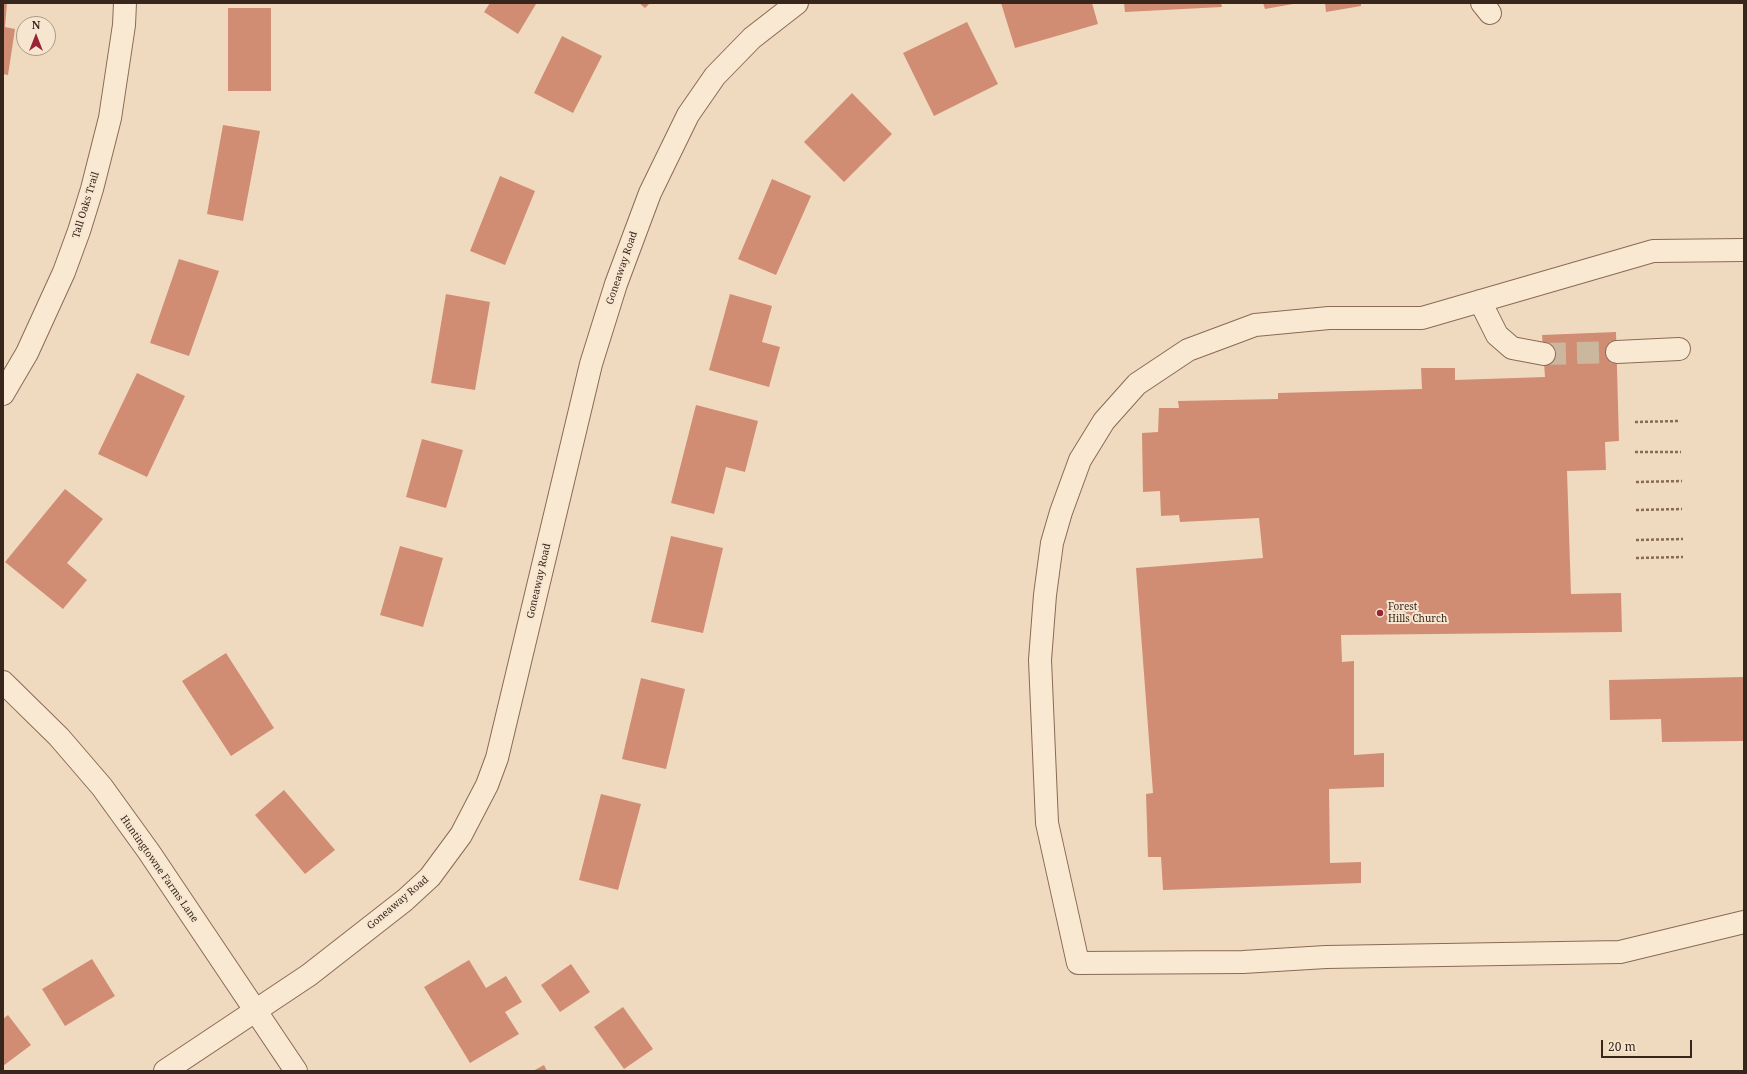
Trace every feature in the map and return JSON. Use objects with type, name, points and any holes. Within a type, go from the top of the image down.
[{"type":"street","name":"Tall Oaks Trail","points":[[3,394],[27,353],[58,286],[84,217],[110,118],[126,3]]},
{"type":"street","name":"Goneaway Road","points":[[165,1071],[309,975],[405,900],[430,877],[461,835],[487,785],[497,758],[591,364],[616,284],[650,193],[688,115],[716,76],[752,38],[797,3]]},
{"type":"street","points":[[1744,250],[1653,251],[1422,318],[1329,318],[1254,325],[1188,350],[1137,384],[1104,420],[1080,460],[1061,512],[1052,543],[1045,595],[1040,660],[1047,823],[1078,963],[1243,962],[1326,957],[1620,952],[1744,922]]},
{"type":"street","points":[[1480,301],[1497,335],[1512,348],[1544,354]]},
{"type":"street","points":[[1617,352],[1679,349]]},
{"type":"street","name":"Huntingtowne Farms Lane","points":[[3,682],[59,738],[102,787],[149,852],[296,1071]]},
{"type":"path","points":[[1635,422],[1680,420]]},
{"type":"path","points":[[1635,452],[1681,452]]},
{"type":"path","points":[[1636,482],[1682,481]]},
{"type":"path","points":[[1636,510],[1682,509]]},
{"type":"path","points":[[1636,540],[1683,539]]},
{"type":"path","points":[[1636,558],[1683,557]]},
{"type":"building","points":[[3,3],[7,3],[5,27],[15,29],[8,75],[3,74]]},
{"type":"building","points":[[490,3],[536,4],[518,34],[484,12]]},
{"type":"building","points":[[639,3],[650,3],[645,8]]},
{"type":"building","points":[[1001,3],[1092,3],[1098,24],[1015,48]]},
{"type":"building","points":[[1124,3],[1221,3],[1222,7],[1125,12]]},
{"type":"building","points":[[1263,3],[1293,3],[1293,4],[1265,9]]},
{"type":"building","points":[[1325,3],[1361,3],[1361,6],[1326,12]]},
{"type":"building","points":[[228,8],[271,8],[271,91],[228,91]]},
{"type":"building","points":[[967,22],[998,84],[934,116],[903,53]]},
{"type":"building","points":[[562,36],[602,56],[573,113],[534,93]]},
{"type":"building","points":[[852,93],[892,134],[844,182],[804,142]]},
{"type":"building","points":[[223,125],[260,131],[243,221],[207,214]]},
{"type":"building","points":[[500,176],[535,191],[505,265],[470,251]]},
{"type":"building","points":[[772,179],[811,196],[776,275],[738,259]]},
{"type":"building","points":[[179,259],[219,271],[189,356],[150,343]]},
{"type":"building","points":[[446,294],[490,302],[475,390],[431,383]]},
{"type":"building","points":[[730,294],[772,306],[762,342],[780,347],[769,387],[709,370]]},
{"type":"building","name":"Forest Hills Church","points":[[1616,332],[1619,441],[1605,442],[1606,470],[1567,471],[1571,594],[1621,593],[1622,632],[1341,635],[1342,662],[1354,661],[1354,755],[1384,753],[1384,787],[1329,789],[1330,863],[1361,862],[1361,883],[1163,890],[1161,857],[1148,857],[1146,794],[1153,793],[1136,568],[1263,558],[1259,518],[1180,522],[1179,515],[1161,516],[1160,491],[1143,492],[1142,433],[1158,432],[1159,408],[1179,408],[1178,401],[1278,399],[1278,393],[1422,389],[1421,368],[1455,368],[1455,380],[1545,377],[1542,335]]},
{"type":"building","points":[[137,373],[185,396],[147,477],[98,454]]},
{"type":"building","points":[[696,405],[758,421],[745,472],[726,467],[714,514],[671,503]]},
{"type":"building","points":[[422,439],[463,450],[446,508],[406,497]]},
{"type":"building","points":[[65,489],[103,519],[67,563],[87,580],[63,609],[5,562]]},
{"type":"building","points":[[671,536],[723,548],[703,633],[651,622]]},
{"type":"building","points":[[400,546],[443,558],[423,627],[380,615]]},
{"type":"building","points":[[226,653],[274,728],[231,756],[182,681]]},
{"type":"building","points":[[1744,677],[1744,741],[1662,742],[1661,719],[1610,720],[1609,680]]},
{"type":"building","points":[[641,678],[685,689],[666,769],[622,759]]},
{"type":"building","points":[[284,790],[335,850],[305,874],[255,815]]},
{"type":"building","points":[[601,794],[641,804],[618,890],[579,880]]},
{"type":"building","points":[[92,959],[115,996],[65,1026],[42,989]]},
{"type":"building","points":[[469,960],[486,988],[506,976],[522,1002],[505,1012],[519,1034],[470,1063],[424,987]]},
{"type":"building","points":[[571,964],[590,992],[560,1012],[541,985]]},
{"type":"building","points":[[623,1007],[653,1049],[624,1069],[594,1027]]},
{"type":"building","points":[[8,1015],[31,1045],[3,1066],[3,1019]]},
{"type":"building","points":[[544,1065],[547,1071],[533,1071]]},
{"type":"tunnel","points":[[1544,354],[1617,352]]},
{"type":"place","name":"Forest Hills Church","points":[[1380,613]]}]
